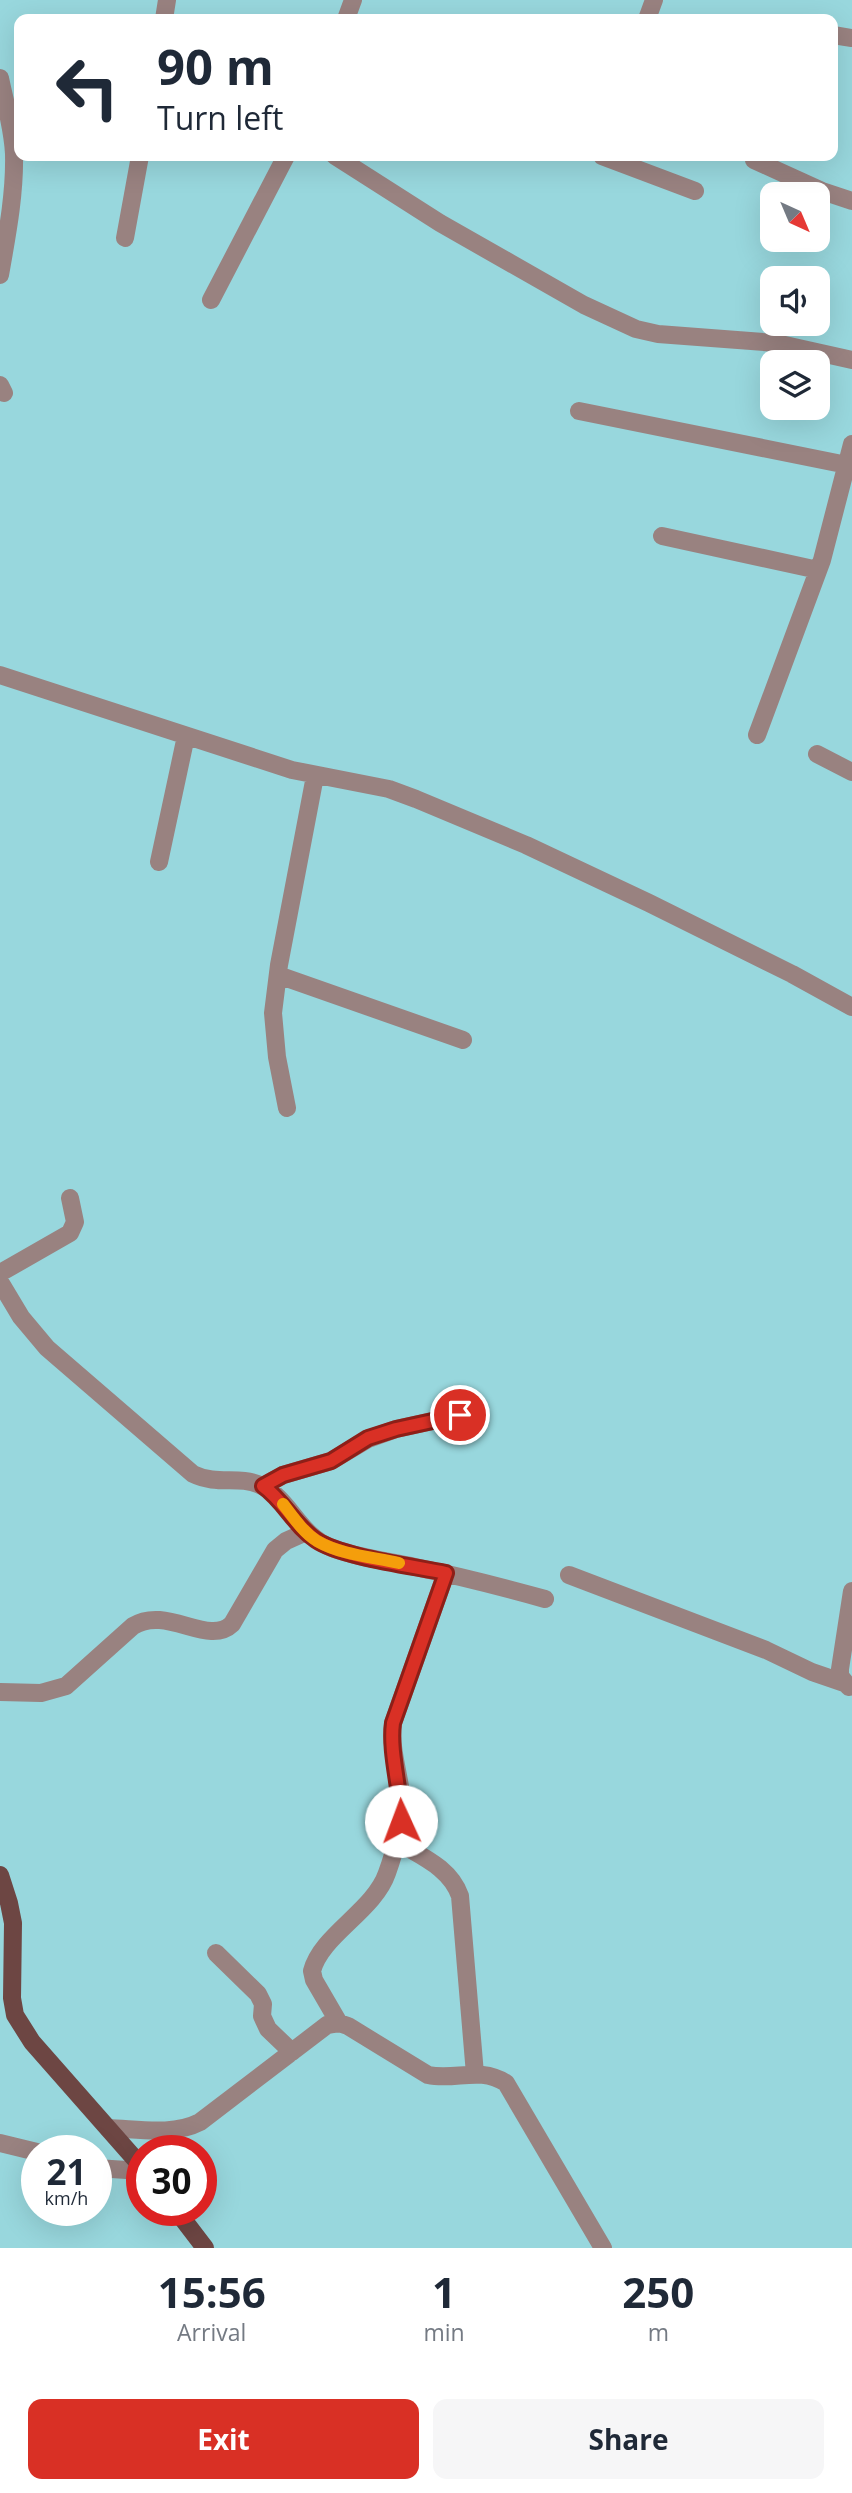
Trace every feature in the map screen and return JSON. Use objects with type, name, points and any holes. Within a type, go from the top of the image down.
[{"type":"main road","points":[[0,1875],[13,1923],[6,1984],[20,2026],[126,2150]]},
{"type":"main road","points":[[188,2226],[205,2248]]},
{"type":"street","points":[[0,78],[12,129],[14,154],[7,235],[0,275]]},
{"type":"street","points":[[125,237],[139,161]]},
{"type":"street","points":[[211,300],[283,161]]},
{"type":"street","points":[[343,161],[452,230],[584,305],[636,329],[658,334],[776,342],[852,360]]},
{"type":"street","points":[[615,161],[695,191]]},
{"type":"street","points":[[756,161],[822,191],[852,201]]},
{"type":"street","points":[[579,411],[847,465]]},
{"type":"street","points":[[757,735],[818,570],[852,444]]},
{"type":"street","points":[[662,536],[818,570]]},
{"type":"street","points":[[0,675],[315,776],[389,789],[526,845],[696,926],[852,1007]]},
{"type":"street","points":[[159,862],[186,736]]},
{"type":"street","points":[[817,754],[852,772]]},
{"type":"street","points":[[287,1108],[277,1057],[274,1013],[278,975],[315,776]]},
{"type":"street","points":[[278,975],[463,1040]]},
{"type":"street","points":[[0,1273],[70,1233],[75,1222],[70,1198]]},
{"type":"street","points":[[0,1282],[21,1317],[47,1348],[193,1474],[207,1480],[249,1481],[263,1486],[274,1494],[306,1532],[331,1548],[446,1573],[545,1599]]},
{"type":"street","points":[[263,1486],[283,1475],[331,1461],[368,1438],[460,1415]]},
{"type":"street","points":[[0,1692],[41,1693],[66,1686],[142,1620],[160,1619],[214,1632],[226,1629],[275,1550],[286,1541],[306,1532]]},
{"type":"street","points":[[340,2023],[314,1980],[312,1971],[314,1963],[381,1886],[387,1874],[401,1821],[401,1802],[391,1736],[393,1723],[446,1573]]},
{"type":"street","points":[[569,1575],[765,1650],[849,1686]]},
{"type":"street","points":[[849,1686],[840,1675],[840,1669],[852,1591]]},
{"type":"street","points":[[396,1841],[445,1871],[456,1885],[460,1896],[475,2074]]},
{"type":"street","points":[[216,1953],[258,1994],[263,2004],[262,2016],[268,2029],[292,2052]]},
{"type":"street","points":[[107,2128],[188,2128],[200,2122],[327,2025],[340,2023],[428,2075],[492,2075],[506,2083],[603,2248]]},
{"type":"street","points":[[0,2143],[21,2148]]},
{"type":"slow traffic","points":[[283,1504],[317,1541],[331,1548],[399,1563]]},
{"type":"route","points":[[401,1821],[401,1794],[391,1736],[393,1723],[446,1573],[331,1548],[306,1532],[274,1494],[263,1486],[283,1475],[331,1461],[368,1438],[460,1415]]}]
